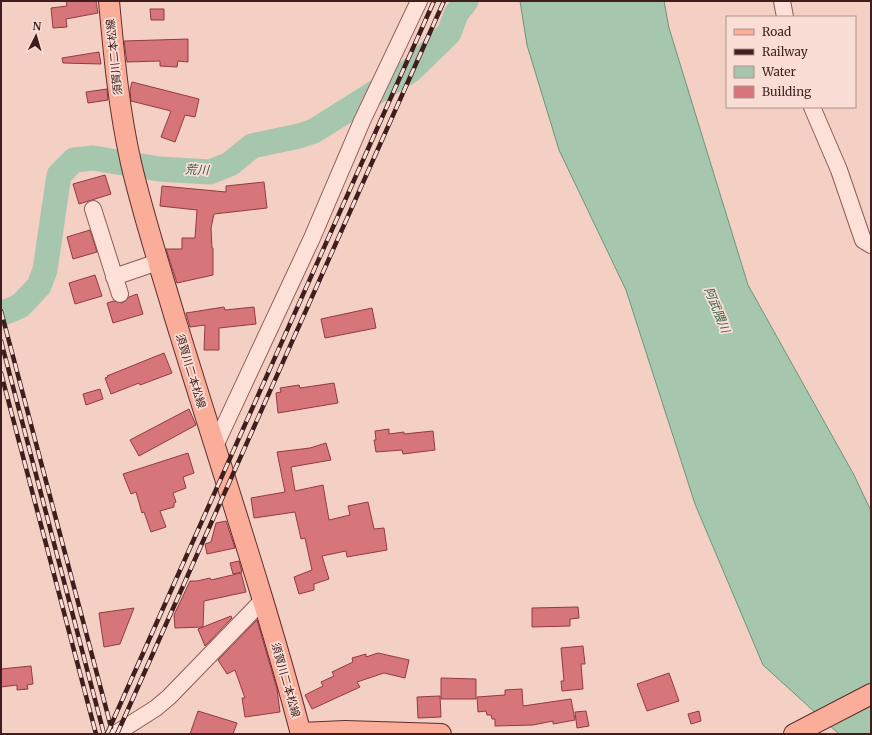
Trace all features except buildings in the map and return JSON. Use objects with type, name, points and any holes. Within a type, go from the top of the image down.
[{"type":"main road","name":"須賀川二本松線","points":[[108,1],[118,97],[131,164],[158,262],[214,448],[263,600],[301,733]]},
{"type":"main road","points":[[802,730],[871,694]]},
{"type":"main road","points":[[301,733],[345,731],[441,734]]},
{"type":"street","points":[[214,448],[312,238],[362,121],[419,1]]},
{"type":"street","points":[[782,1],[785,16]]},
{"type":"street","points":[[812,108],[839,170],[863,240],[871,245]]},
{"type":"street","points":[[94,209],[120,294]]},
{"type":"street","points":[[114,277],[158,262]]},
{"type":"street","points":[[115,734],[156,708],[169,697],[263,600]]},
{"type":"water","name":"阿武隈川","points":[[520,1],[664,1],[669,28],[748,285],[854,475],[871,511],[871,734],[839,734],[763,665],[695,504],[626,290],[559,150],[527,45]]},
{"type":"waterway","name":"荒川","points":[[1,314],[20,306],[39,286],[45,270],[59,175],[74,160],[93,158],[159,169],[210,172],[230,164],[252,146],[299,136],[314,131],[411,70],[449,33],[456,14],[466,1]]},
{"type":"railway","points":[[107,734],[434,1]]},
{"type":"railway","points":[[117,734],[444,1]]},
{"type":"railway","points":[[1,311],[111,727]]},
{"type":"railway","points":[[1,341],[104,734]]},
{"type":"railway","points":[[1,373],[96,734]]}]
